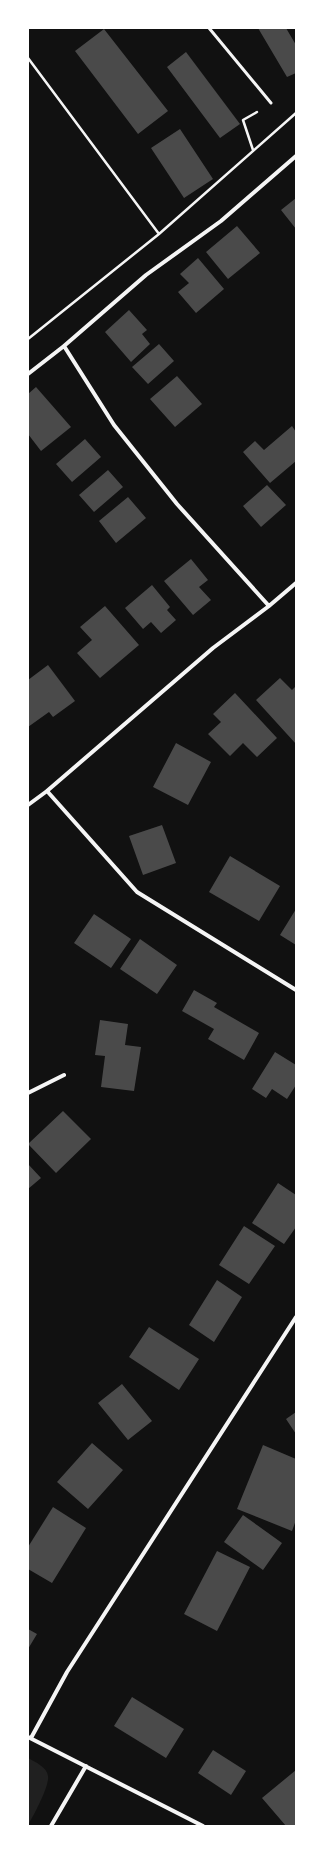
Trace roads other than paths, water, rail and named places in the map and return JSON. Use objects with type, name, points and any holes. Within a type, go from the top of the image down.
[{"type":"street","points":[[28,374],[64,346],[146,275],[221,221],[296,156]]},
{"type":"street","points":[[64,346],[114,426],[177,504],[269,606]]},
{"type":"street","points":[[28,805],[47,791],[214,648],[269,606],[296,583]]},
{"type":"street","points":[[47,791],[137,892],[296,990]]},
{"type":"street","points":[[28,1093],[64,1075]]},
{"type":"street","points":[[203,1826],[29,1738],[67,1672],[296,1317]]},
{"type":"street","points":[[51,1826],[86,1766]]},
{"type":"lane","points":[[209,28],[271,103]]}]
